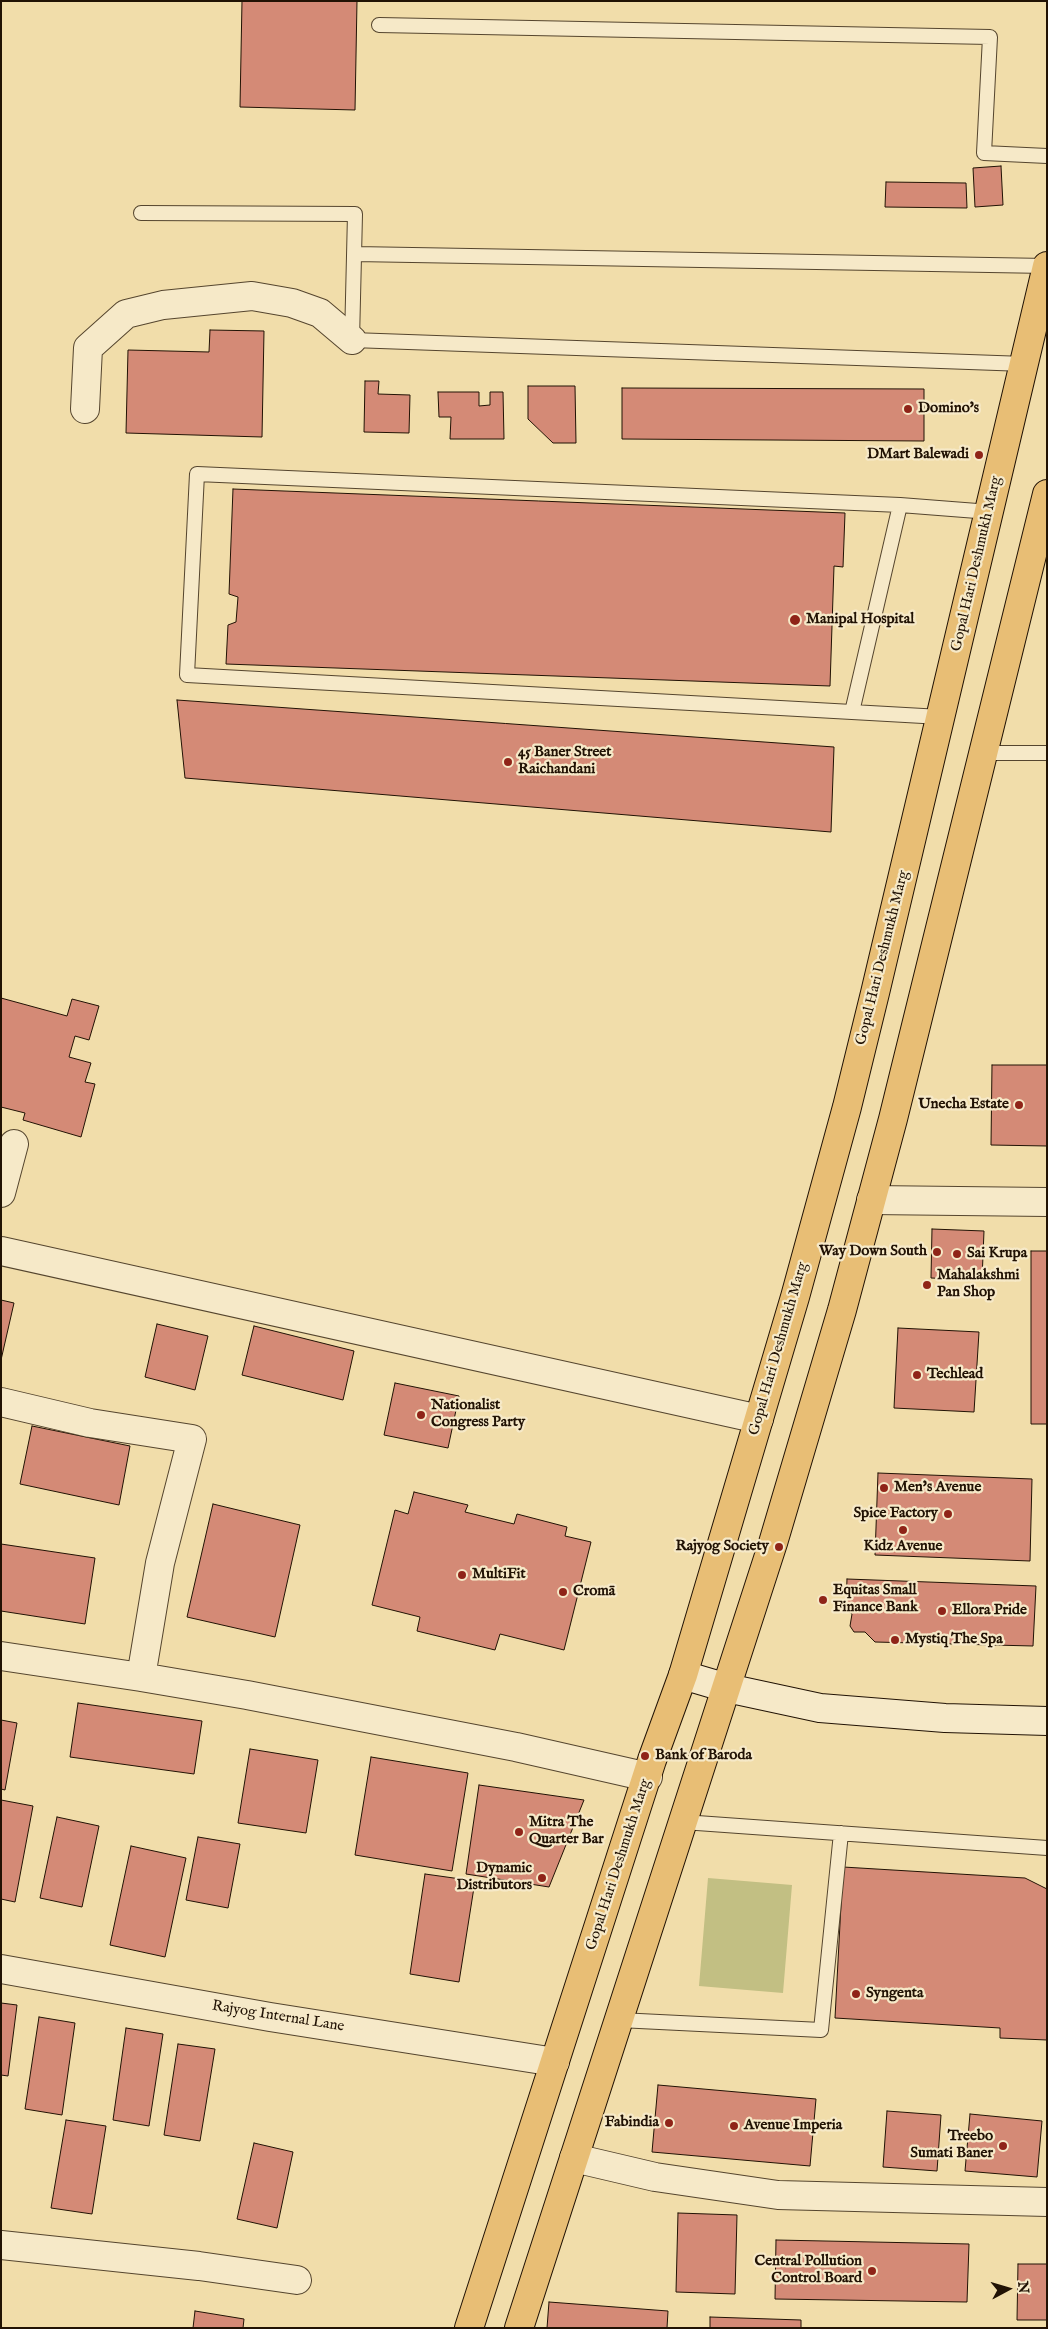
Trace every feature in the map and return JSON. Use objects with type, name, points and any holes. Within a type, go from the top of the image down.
[{"type":"main road","name":"Gopal Hari Deshmukh Marg","points":[[469,2328],[683,1675],[759,1419],[847,1106],[990,512],[1047,266]]},
{"type":"main road","points":[[519,2328],[727,1688],[842,1310],[893,1119],[1046,503]]},
{"type":"street","points":[[85,409],[88,348],[126,314],[162,305],[252,296],[292,303],[320,313],[352,340]]},
{"type":"street","points":[[1,1193],[14,1144]]},
{"type":"street","points":[[871,1200],[1047,1202]]},
{"type":"street","points":[[1,1251],[759,1419]]},
{"type":"street","points":[[1,1402],[90,1423],[192,1439],[160,1563],[141,1678]]},
{"type":"street","points":[[1,1656],[247,1695],[516,1747],[648,1777]]},
{"type":"street","points":[[683,1675],[727,1688],[820,1708],[945,1718],[1047,1721]]},
{"type":"street","name":"Rajyog Internal Lane","points":[[1,1969],[270,2017],[555,2062]]},
{"type":"street","points":[[574,2158],[655,2176],[778,2195],[1047,2202]]},
{"type":"street","points":[[1,2245],[199,2266],[297,2280]]},
{"type":"lane","points":[[379,24],[990,37],[984,153],[1047,156]]},
{"type":"lane","points":[[142,213],[355,214],[352,340],[1025,364]]},
{"type":"lane","points":[[355,254],[1047,266]]},
{"type":"lane","points":[[941,717],[187,675],[197,474],[900,505],[990,512]]},
{"type":"lane","points":[[852,712],[900,505]]},
{"type":"lane","points":[[983,753],[1047,753]]},
{"type":"lane","points":[[684,1822],[1047,1848]]},
{"type":"lane","points":[[619,2020],[821,2030],[841,1833]]},
{"type":"shaded area","points":[[708,1878],[792,1885],[783,1993],[699,1986]]},
{"type":"building","points":[[242,1],[357,1],[355,110],[240,107]]},
{"type":"building","points":[[1001,166],[1003,205],[975,207],[973,168]]},
{"type":"building","points":[[886,182],[966,183],[967,208],[885,207]]},
{"type":"building","points":[[210,330],[264,331],[262,437],[126,433],[128,350],[209,352]]},
{"type":"building","points":[[365,381],[379,381],[378,394],[410,395],[409,433],[364,432]]},
{"type":"building","points":[[528,386],[575,386],[576,443],[553,443],[528,419]]},
{"type":"building","points":[[622,388],[924,389],[924,441],[622,439]]},
{"type":"building","points":[[438,392],[479,392],[479,406],[490,405],[490,392],[503,392],[504,439],[450,439],[451,417],[439,417]]},
{"type":"building","name":"Manipal Hospital","points":[[233,489],[845,513],[843,567],[834,566],[830,686],[226,664],[228,625],[236,622],[238,597],[229,594]]},
{"type":"building","name":"45 Baner Street Raichandani","points":[[177,700],[834,747],[831,832],[185,778]]},
{"type":"building","points":[[1,998],[67,1016],[72,999],[99,1006],[89,1040],[75,1036],[69,1057],[91,1063],[85,1082],[95,1084],[81,1137],[23,1120],[25,1113],[1,1107]]},
{"type":"building","name":"Unecha Estate","points":[[992,1065],[1047,1065],[1047,1146],[991,1145]]},
{"type":"building","name":"Sai Krupa","points":[[932,1229],[984,1231],[982,1280],[931,1278]]},
{"type":"building","points":[[1031,1251],[1047,1251],[1047,1424],[1031,1424]]},
{"type":"building","points":[[1,1300],[14,1303],[1,1360]]},
{"type":"building","points":[[157,1324],[208,1336],[195,1390],[145,1377]]},
{"type":"building","points":[[254,1326],[354,1351],[343,1400],[242,1375]]},
{"type":"building","points":[[898,1328],[979,1332],[974,1412],[894,1408]]},
{"type":"building","name":"Nationalist Congress Party","points":[[395,1383],[459,1396],[448,1448],[384,1435]]},
{"type":"building","points":[[32,1426],[130,1446],[119,1505],[20,1484]]},
{"type":"building","points":[[878,1473],[1032,1479],[1030,1561],[875,1555]]},
{"type":"building","points":[[414,1492],[468,1505],[465,1512],[514,1524],[517,1514],[567,1527],[565,1536],[591,1542],[564,1650],[500,1634],[495,1650],[417,1631],[420,1617],[372,1605],[395,1510],[408,1514]]},
{"type":"building","points":[[213,1504],[300,1525],[275,1637],[187,1617]]},
{"type":"building","points":[[1,1544],[95,1558],[85,1624],[1,1611]]},
{"type":"building","name":"Ellora Pride","points":[[847,1579],[1036,1586],[1033,1646],[875,1642],[865,1632],[854,1632],[850,1626],[852,1614],[846,1609]]},
{"type":"building","points":[[78,1703],[202,1721],[194,1774],[70,1757]]},
{"type":"building","points":[[1,1720],[17,1723],[5,1790],[1,1789]]},
{"type":"building","points":[[250,1749],[318,1760],[306,1833],[238,1823]]},
{"type":"building","points":[[371,1757],[468,1773],[452,1871],[355,1855]]},
{"type":"building","points":[[479,1785],[584,1800],[549,1887],[466,1874]]},
{"type":"building","points":[[1,1800],[33,1806],[15,1902],[1,1899]]},
{"type":"building","points":[[57,1817],[99,1826],[82,1907],[40,1898]]},
{"type":"building","points":[[198,1837],[240,1844],[228,1908],[186,1900]]},
{"type":"building","points":[[131,1846],[186,1858],[165,1957],[110,1945]]},
{"type":"building","points":[[843,1867],[1025,1878],[1047,1889],[1047,2040],[1000,2038],[1000,2028],[835,2018]]},
{"type":"building","points":[[425,1874],[475,1881],[459,1982],[410,1974]]},
{"type":"building","points":[[1,2003],[17,2005],[8,2076],[1,2075]]},
{"type":"building","points":[[39,2017],[75,2023],[62,2115],[25,2109]]},
{"type":"building","points":[[126,2028],[163,2034],[149,2126],[113,2120]]},
{"type":"building","points":[[178,2044],[215,2049],[200,2141],[164,2135]]},
{"type":"building","name":"Avenue Imperia","points":[[658,2085],[816,2099],[810,2166],[652,2152]]},
{"type":"building","points":[[887,2111],[941,2115],[937,2171],[883,2167]]},
{"type":"building","name":"Treebo Sumati Baner","points":[[970,2114],[1042,2121],[1037,2177],[965,2171]]},
{"type":"building","points":[[66,2120],[106,2126],[92,2214],[51,2208]]},
{"type":"building","points":[[254,2143],[293,2152],[277,2228],[237,2219]]},
{"type":"building","points":[[678,2213],[737,2215],[735,2294],[676,2292]]},
{"type":"building","name":"Central Pollution Control Board","points":[[776,2240],[969,2244],[967,2302],[775,2299]]},
{"type":"building","points":[[1018,2264],[1047,2264],[1047,2320],[1017,2320]]},
{"type":"building","points":[[549,2302],[668,2311],[667,2328],[547,2328]]},
{"type":"building","points":[[195,2311],[244,2319],[243,2328],[193,2328]]},
{"type":"building","points":[[710,2317],[801,2320],[801,2328],[710,2328]]},
{"type":"place","name":"Domino's","points":[[908,409]]},
{"type":"place","name":"DMart Balewadi","points":[[979,455]]},
{"type":"place","name":"Manipal Hospital","points":[[795,620]]},
{"type":"place","name":"45 Baner Street Raichandani","points":[[508,762]]},
{"type":"place","name":"Unecha Estate","points":[[1019,1105]]},
{"type":"place","name":"Way Down South","points":[[937,1252]]},
{"type":"place","name":"Sai Krupa","points":[[957,1254]]},
{"type":"place","name":"Mahalakshmi Pan Shop","points":[[927,1285]]},
{"type":"place","name":"Techlead","points":[[917,1375]]},
{"type":"place","name":"Nationalist Congress Party","points":[[421,1415]]},
{"type":"place","name":"Men's Avenue","points":[[884,1488]]},
{"type":"place","name":"Spice Factory","points":[[948,1514]]},
{"type":"place","name":"Kidz Avenue","points":[[903,1530]]},
{"type":"place","name":"Rajyog Society","points":[[779,1547]]},
{"type":"place","name":"MultiFit","points":[[462,1575]]},
{"type":"place","name":"Cromā","points":[[563,1592]]},
{"type":"place","name":"Equitas Small Finance Bank","points":[[823,1600]]},
{"type":"place","name":"Ellora Pride","points":[[942,1611]]},
{"type":"place","name":"Mystiq The Spa","points":[[895,1640]]},
{"type":"place","name":"Bank of Baroda","points":[[645,1756]]},
{"type":"place","name":"Mitra The Quarter Bar","points":[[519,1832]]},
{"type":"place","name":"Dynamic Distributors","points":[[542,1878]]},
{"type":"place","name":"Syngenta","points":[[856,1994]]},
{"type":"place","name":"Fabindia","points":[[669,2123]]},
{"type":"place","name":"Avenue Imperia","points":[[734,2126]]},
{"type":"place","name":"Treebo Sumati Baner","points":[[1003,2146]]},
{"type":"place","name":"Central Pollution Control Board","points":[[872,2271]]}]
